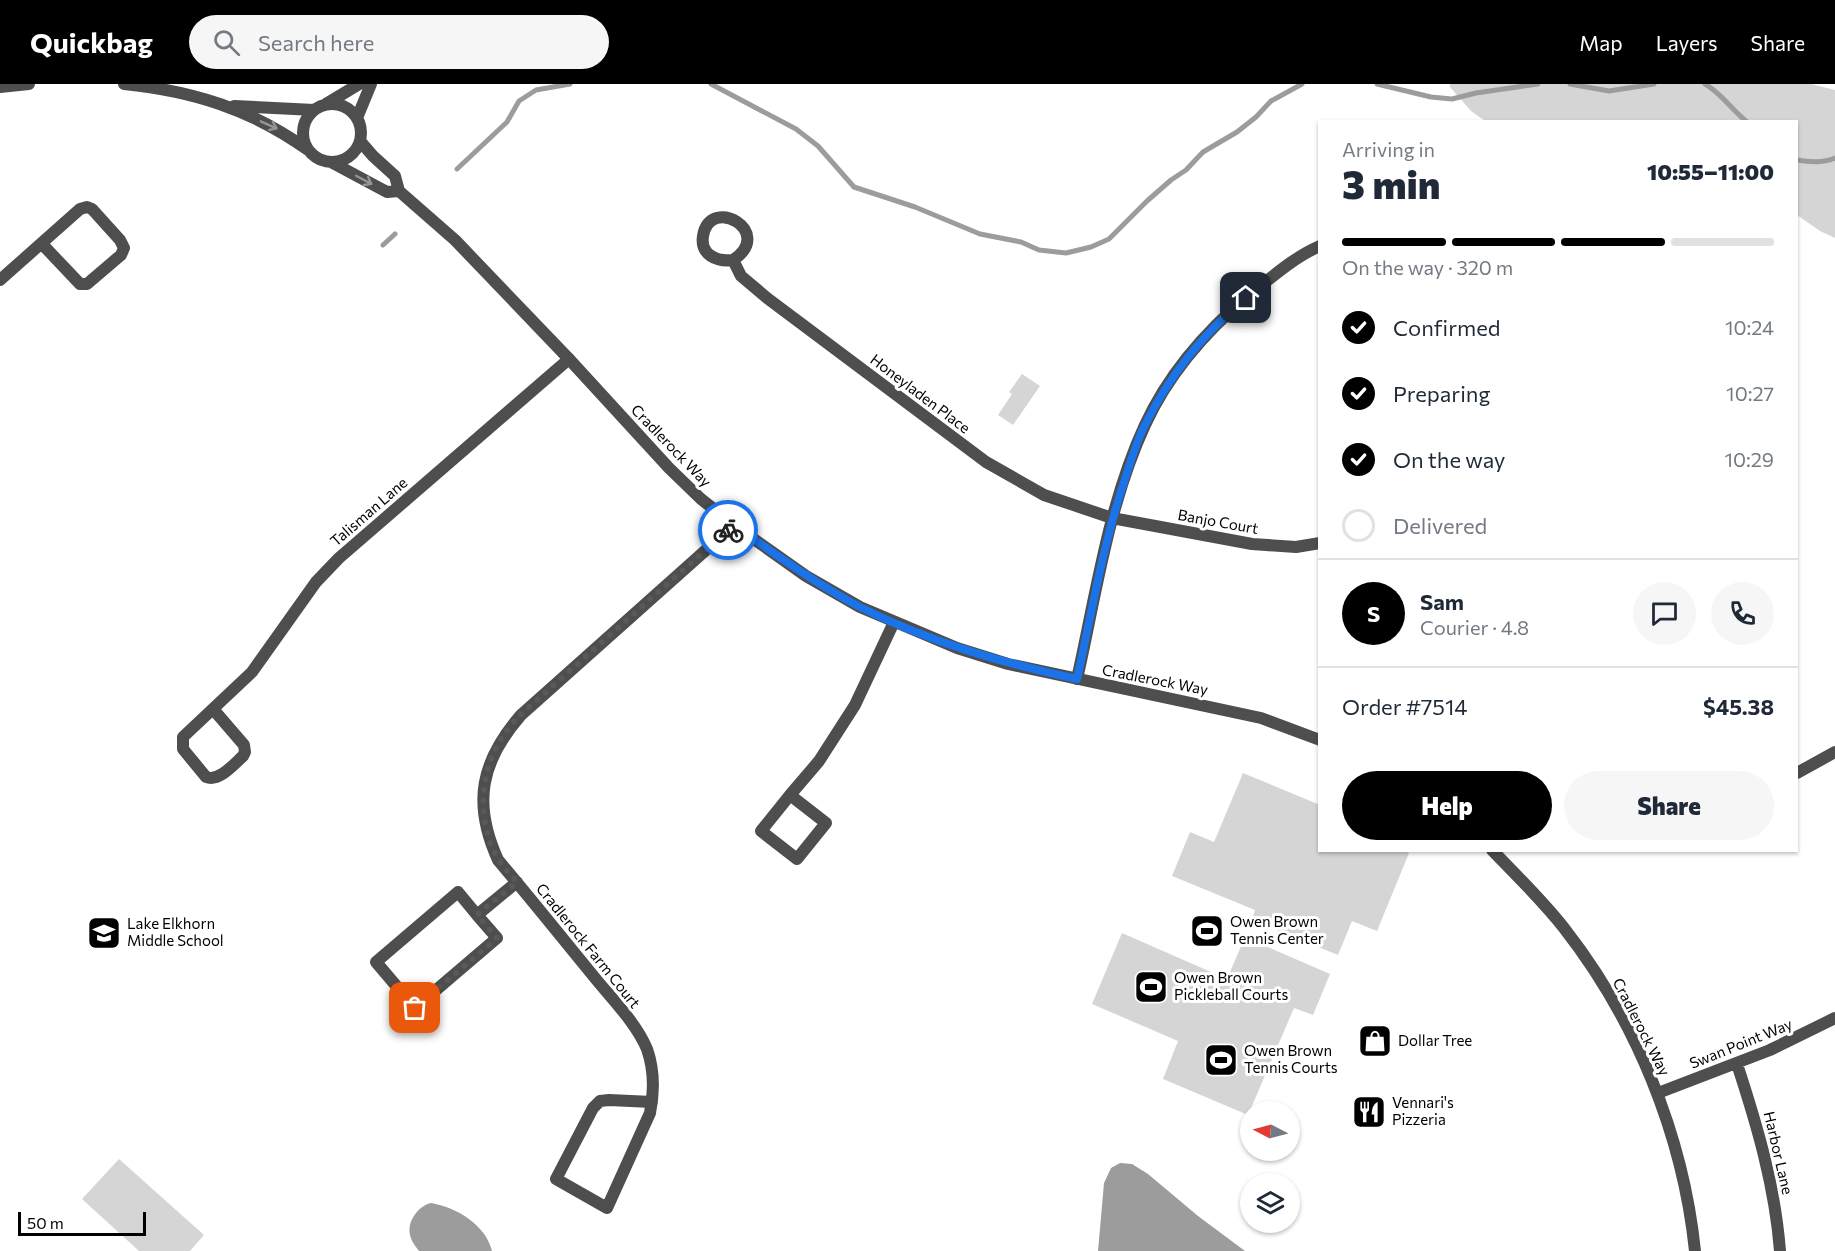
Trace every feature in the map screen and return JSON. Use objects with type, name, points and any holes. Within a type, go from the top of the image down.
[{"type":"street","points":[[0,87],[30,84]]},
{"type":"street","points":[[124,84],[187,93],[227,106],[280,130],[322,161],[340,161],[349,157],[356,150],[360,141],[360,126],[357,118],[344,106],[335,104],[320,107],[227,106]]},
{"type":"street","points":[[308,150],[303,140],[303,129],[307,118],[320,107],[359,84]]},
{"type":"street","points":[[357,118],[371,84]]},
{"type":"street","name":"Cradlerock Way","points":[[360,141],[394,176],[399,191],[456,240],[669,468],[701,499],[734,525],[807,576],[860,607],[957,648],[998,661],[1261,718],[1318,739]]},
{"type":"street","name":"Cradlerock Way","points":[[331,162],[387,192],[399,191]]},
{"type":"street","points":[[0,280],[80,209],[87,207],[92,209],[120,240],[123,248],[121,255],[87,284],[80,284],[75,282],[42,244]]},
{"type":"street","points":[[1077,679],[1112,518],[1145,424],[1189,355],[1233,309],[1296,259],[1318,247]]},
{"type":"street","name":"Honeyladen Place","points":[[733,260],[741,276],[752,287],[986,462],[1044,495],[1112,518]]},
{"type":"street","name":"Talisman Lane","points":[[213,709],[244,745],[245,752],[216,778],[210,779],[183,749],[183,737],[252,672],[316,582],[339,558],[569,359]]},
{"type":"street","name":"Banjo Court","points":[[1112,518],[1252,544],[1296,547],[1318,543]]},
{"type":"street","name":"Cradlerock Farm Court","points":[[652,1102],[600,1101],[593,1108],[556,1179],[607,1208],[645,1126],[652,1102],[650,1060],[646,1047],[624,1013],[498,860],[490,841],[483,805],[488,769],[494,751],[505,732],[520,715],[734,525]]},
{"type":"street","points":[[790,795],[826,824],[797,860],[761,831],[790,795],[819,761],[855,705],[894,622]]},
{"type":"street","points":[[1798,772],[1835,752]]},
{"type":"street","name":"Cradlerock Way","points":[[1494,852],[1564,928],[1591,966],[1633,1038],[1658,1093],[1685,1183],[1695,1251]]},
{"type":"street","points":[[477,915],[517,882]]},
{"type":"street","points":[[458,892],[477,915],[497,938],[415,1008],[376,962],[458,892]]},
{"type":"street","name":"Swan Point Way","points":[[1658,1093],[1737,1064],[1835,1018]]},
{"type":"street","name":"Harbor Lane","points":[[1737,1064],[1756,1121],[1772,1187],[1780,1251]]},
{"type":"shaded area","points":[[1450,84],[1811,84],[1835,90],[1835,238],[1798,216],[1798,120],[1484,120],[1471,111],[1450,87]]},
{"type":"shaded area","points":[[1022,374],[1040,386],[1013,425],[998,415],[1012,394],[1009,392]]},
{"type":"shaded area","points":[[1243,773],[1318,804],[1318,852],[1409,853],[1377,931],[1352,921],[1338,955],[1252,920],[1255,910],[1172,876],[1190,832],[1214,842]]},
{"type":"shaded area","points":[[1122,933],[1227,979],[1245,937],[1330,974],[1313,1015],[1294,1008],[1254,1101],[1240,1101],[1240,1112],[1163,1079],[1178,1041],[1092,1004]]},
{"type":"shaded area","points":[[119,1159],[204,1235],[190,1251],[139,1251],[82,1199]]},
{"type":"shaded area","points":[[1120,1163],[1132,1164],[1148,1174],[1198,1216],[1245,1251],[1098,1251],[1104,1183],[1111,1168]]},
{"type":"shaded area","points":[[431,1203],[460,1213],[477,1225],[489,1242],[492,1251],[419,1251],[412,1240],[411,1221],[417,1211]]},
{"type":"waterway","points":[[457,169],[507,122],[519,101],[536,90],[570,84]]},
{"type":"waterway","points":[[711,84],[796,129],[818,146],[854,187],[915,207],[980,234],[1021,242],[1039,250],[1066,253],[1091,247],[1109,239],[1147,201],[1186,170],[1203,152],[1237,132],[1271,101],[1302,84]]},
{"type":"waterway","points":[[1377,84],[1431,97],[1452,99],[1538,84]]},
{"type":"waterway","points":[[1570,84],[1609,91],[1654,84]]},
{"type":"waterway","points":[[1705,84],[1745,120]]},
{"type":"waterway","points":[[1798,160],[1816,162],[1835,158]]},
{"type":"waterway","points":[[383,245],[395,234]]},
{"type":"way so far","points":[[415,1008],[497,938],[477,915],[517,882],[498,860],[490,841],[483,805],[488,769],[494,751],[505,732],[520,715],[728,530]]},
{"type":"place","name":"Owen Brown Tennis Center","points":[[1207,931]]},
{"type":"place","name":"Lake Elkhorn Middle School","points":[[104,933]]},
{"type":"place","name":"Owen Brown Pickleball Courts","points":[[1151,987]]},
{"type":"place","name":"Dollar Tree","points":[[1375,1041]]},
{"type":"place","name":"Owen Brown Tennis Courts","points":[[1221,1060]]},
{"type":"place","name":"Vennari's Pizzeria","points":[[1369,1112]]},
{"type":"route","points":[[728,530],[734,525],[807,576],[860,607],[894,622],[957,648],[1008,664],[1077,679],[1112,518],[1145,424],[1189,355],[1210,331],[1246,298]]}]
